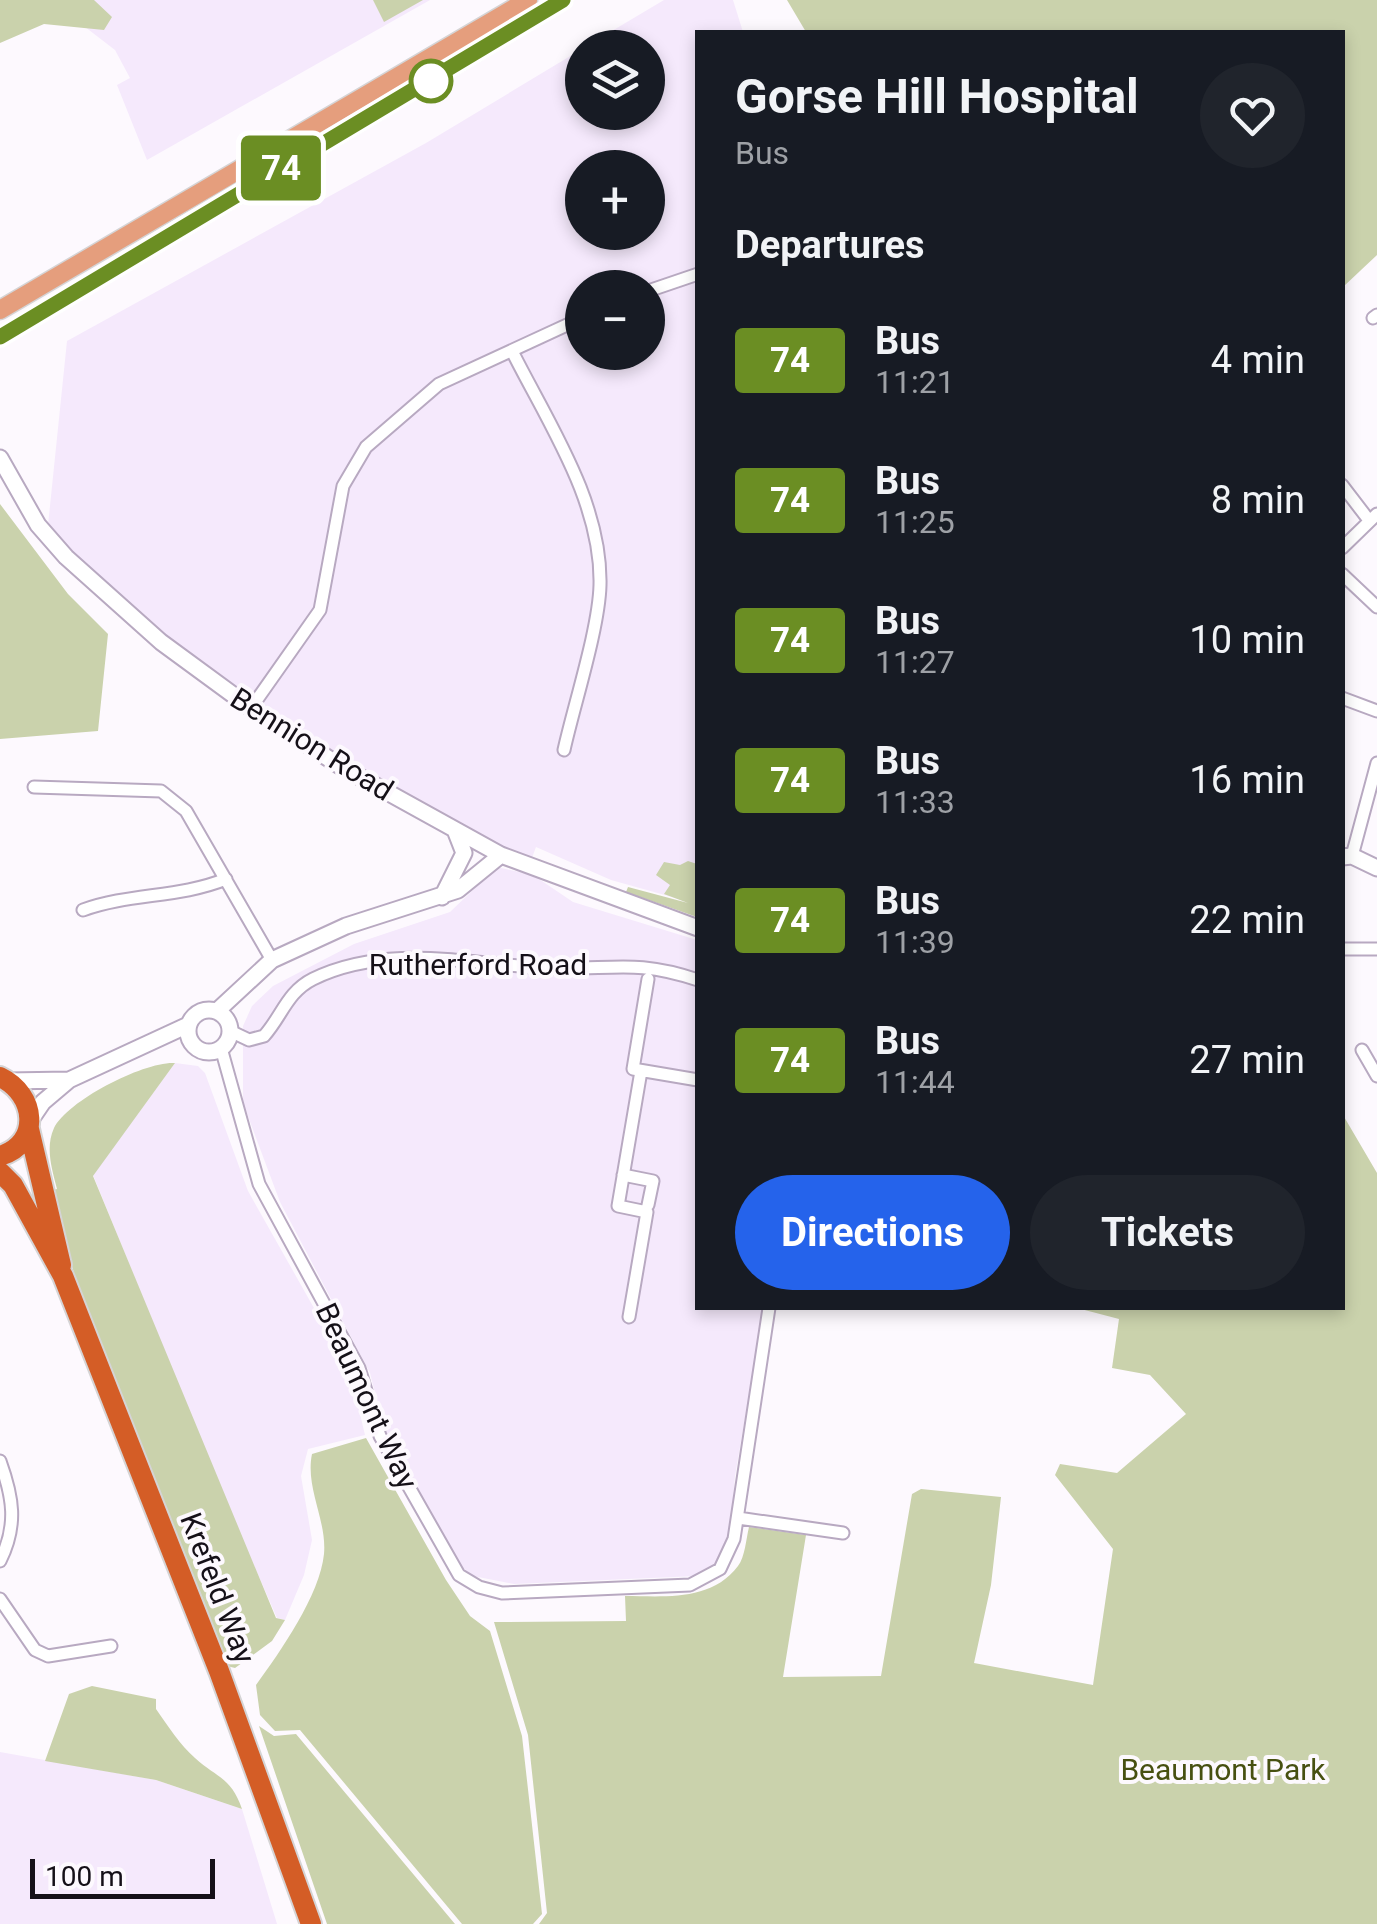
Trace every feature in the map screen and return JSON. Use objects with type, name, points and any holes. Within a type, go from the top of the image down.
[{"type":"highway","name":"Krefeld Way","points":[[2,1078],[28,1102],[63,1276]]},
{"type":"highway","points":[[0,1156],[17,1148],[30,1125]]},
{"type":"highway","name":"Krefeld Way","points":[[0,1172],[12,1185],[63,1276],[218,1670],[311,1924]]},
{"type":"main road","points":[[0,310],[249,160],[355,106],[528,0]]},
{"type":"main road","points":[[0,336],[563,0]]},
{"type":"street","points":[[665,285],[695,275]]},
{"type":"street","points":[[251,708],[320,610],[343,486],[366,447],[438,384],[565,326]]},
{"type":"street","points":[[512,350],[587,504],[597,542],[600,588],[564,750]]},
{"type":"street","name":"Bennion Road","points":[[0,458],[38,525],[66,557],[162,642],[251,708],[340,766],[501,854],[695,927]]},
{"type":"street","points":[[1345,487],[1373,517],[1345,545]]},
{"type":"street","points":[[1345,577],[1377,607]]},
{"type":"street","points":[[1345,699],[1377,711]]},
{"type":"street","points":[[1377,763],[1347,857],[1377,868]]},
{"type":"street","points":[[34,787],[161,791],[186,811],[272,960]]},
{"type":"street","points":[[442,897],[464,853],[455,830]]},
{"type":"street","points":[[189,1033],[195,1014],[216,1011],[272,960],[346,926],[458,890],[501,854]]},
{"type":"street","points":[[83,910],[108,900],[198,890],[226,879]]},
{"type":"street","points":[[1345,949],[1377,949]]},
{"type":"street","name":"Rutherford Road","points":[[230,1031],[249,1040],[264,1036],[290,996],[310,980],[360,962],[397,958],[548,968],[639,964],[695,979]]},
{"type":"street","points":[[648,979],[634,1069],[695,1080]]},
{"type":"street","points":[[189,1033],[202,1051],[221,1048],[230,1031],[228,1022],[216,1011]]},
{"type":"street","points":[[30,1125],[43,1102],[69,1080],[189,1033]]},
{"type":"street","name":"Beaumont Way","points":[[221,1048],[259,1184],[360,1368],[380,1436],[458,1575],[479,1588],[502,1593],[690,1586],[720,1569],[730,1552],[738,1518],[769,1310]]},
{"type":"street","points":[[1362,1050],[1377,1076]]},
{"type":"street","points":[[629,1317],[647,1212],[618,1206],[641,1071]]},
{"type":"street","points":[[2,1078],[69,1080]]},
{"type":"street","points":[[623,1176],[653,1181],[648,1205]]},
{"type":"street","points":[[0,1460],[14,1509],[10,1540],[0,1561]]},
{"type":"street","points":[[738,1518],[844,1533]]},
{"type":"street","points":[[0,1599],[35,1650],[48,1656],[111,1646]]},
{"type":"shaded area","points":[[69,0],[430,0],[147,160],[117,85],[130,78],[115,50],[63,10]]},
{"type":"shaded area","points":[[664,0],[733,0],[742,30],[695,30],[695,903],[611,880],[536,847],[529,866],[455,830],[206,676],[47,535],[67,341],[426,143],[565,59],[565,130],[665,130],[665,30],[614,30]]},
{"type":"shaded area","points":[[497,867],[533,875],[573,902],[695,939],[695,1310],[764,1310],[735,1476],[730,1535],[720,1560],[697,1576],[514,1584],[473,1576],[463,1568],[386,1437],[370,1373],[280,1202],[243,1103],[243,1026],[252,1006],[273,986],[354,944],[450,912]]},
{"type":"shaded area","points":[[175,1063],[198,1066],[205,1073],[248,1191],[350,1372],[365,1435],[308,1449],[301,1476],[312,1540],[304,1575],[285,1620],[277,1618],[220,1488],[93,1175]]},
{"type":"shaded area","points":[[0,1752],[156,1780],[242,1809],[277,1924],[0,1924]]},
{"type":"green space","points":[[0,0],[94,0],[112,17],[104,30],[44,24],[0,43]]},
{"type":"green space","points":[[373,0],[423,0],[384,22]]},
{"type":"green space","points":[[787,0],[1377,0],[1377,255],[1345,285],[1345,30],[805,30]]},
{"type":"green space","points":[[0,504],[68,594],[108,634],[98,731],[0,739]]},
{"type":"green space","points":[[688,861],[695,863],[695,916],[626,892],[628,887],[688,903],[664,894],[670,885],[656,875],[664,862],[680,865]]},
{"type":"green space","points":[[175,1063],[93,1176],[276,1618],[285,1620],[272,1641],[235,1668],[223,1665],[89,1322],[49,1191],[57,1189],[50,1143],[62,1117],[108,1084],[145,1068]]},
{"type":"green space","name":"Beaumont Park","points":[[1345,1118],[1377,1173],[1377,1924],[539,1924],[547,1913],[528,1735],[494,1622],[626,1621],[625,1596],[686,1594],[727,1578],[744,1553],[749,1527],[806,1535],[783,1677],[881,1676],[912,1494],[921,1489],[1001,1497],[991,1585],[974,1663],[1093,1685],[1113,1549],[1055,1475],[1060,1464],[1117,1473],[1186,1414],[1150,1375],[1112,1368],[1119,1319],[1085,1310],[1345,1310]]},
{"type":"green space","points":[[366,1438],[446,1580],[470,1616],[490,1631],[522,1736],[542,1914],[533,1924],[462,1924],[300,1730],[275,1731],[260,1715],[256,1685],[298,1622],[321,1570],[324,1541],[311,1479],[312,1454]]},
{"type":"green space","points":[[92,1686],[156,1699],[156,1709],[179,1741],[228,1784],[242,1809],[156,1780],[45,1761],[69,1694]]},
{"type":"green space","points":[[259,1726],[274,1736],[296,1734],[455,1924],[327,1924]]},
{"type":"bus line","name":"74","points":[[0,337],[563,0]]}]
